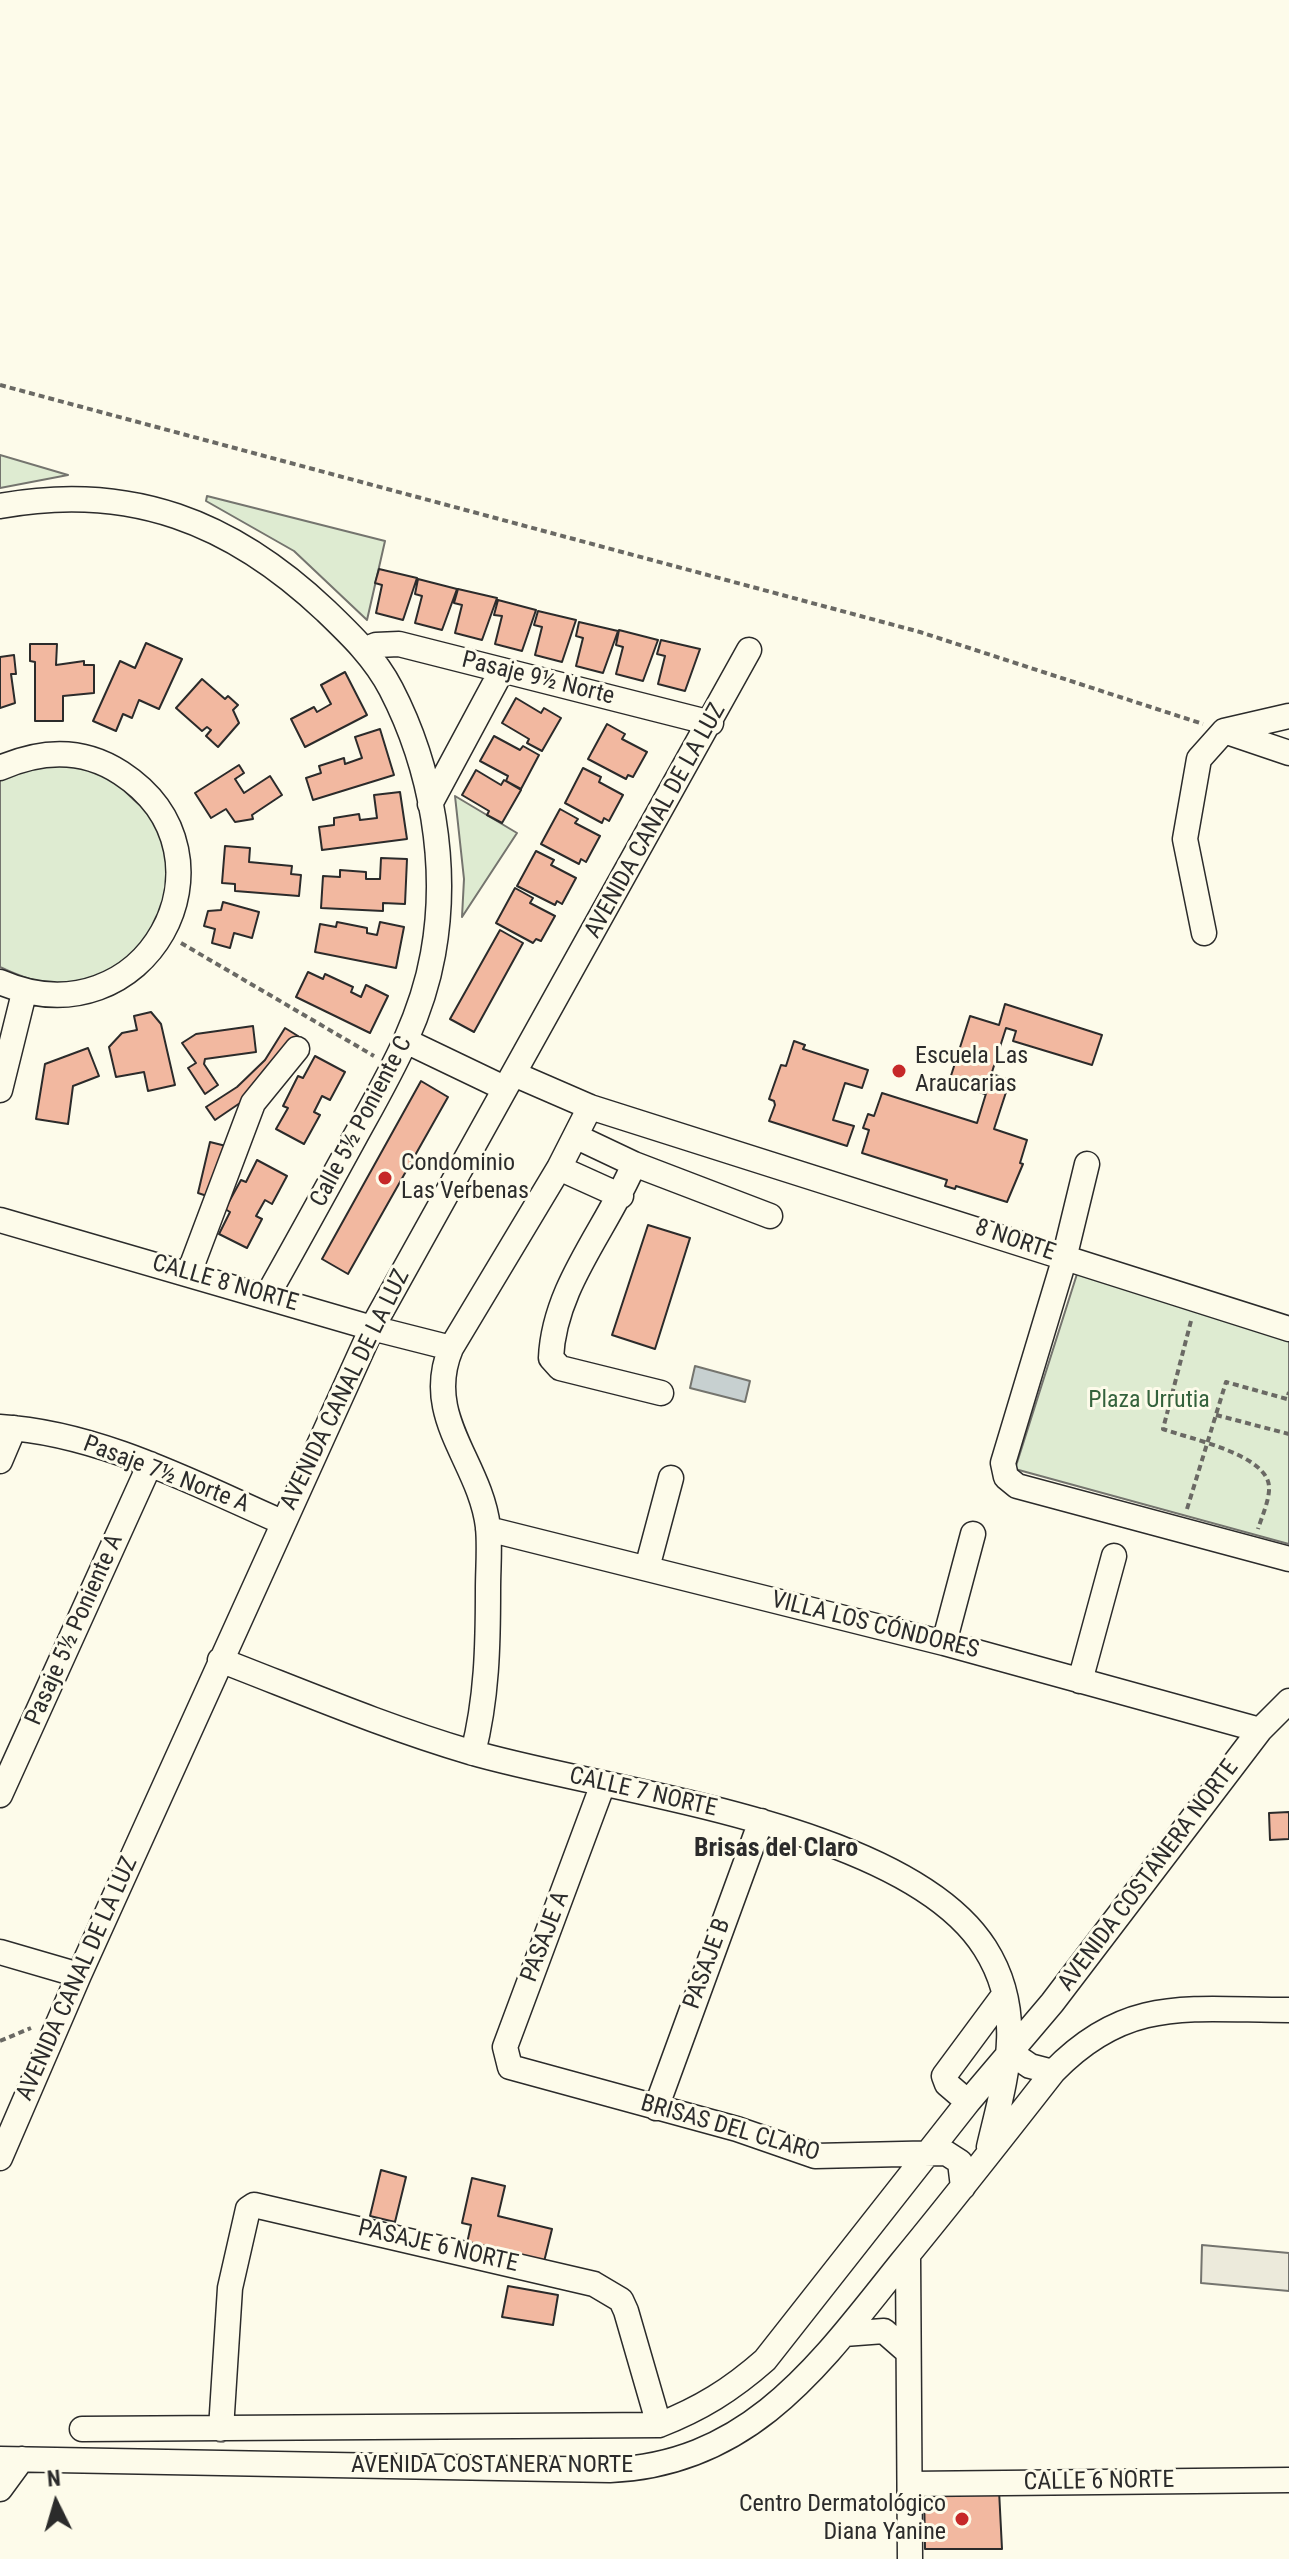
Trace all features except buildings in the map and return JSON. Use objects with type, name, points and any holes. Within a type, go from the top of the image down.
[{"type":"street","name":"Calle 5½ Poniente C","points":[[0,506],[67,500],[119,504],[170,512],[215,529],[289,576],[366,649],[391,688],[419,753],[438,860],[438,915],[424,993],[408,1042],[267,1296]]},
{"type":"street","name":"Pasaje 9½ Norte","points":[[366,649],[376,645],[399,644],[711,723]]},
{"type":"street","name":"AVENIDA CANAL DE LA LUZ","points":[[0,2158],[220,1660],[372,1328],[749,650]]},
{"type":"street","points":[[430,804],[502,670]]},
{"type":"street","points":[[1204,933],[1185,839],[1199,759],[1224,731],[1289,716]]},
{"type":"street","points":[[1224,731],[1289,753]]},
{"type":"street","points":[[0,768],[27,756],[67,753],[106,763],[139,785],[164,817],[177,855],[177,895],[164,933],[139,965],[104,987],[64,997],[24,993],[0,982]]},
{"type":"street","points":[[0,1090],[24,993]]},
{"type":"street","name":"8 NORTE","points":[[408,1042],[509,1081],[1065,1257],[1003,1463],[1006,1477],[1017,1486],[1289,1559]]},
{"type":"street","points":[[189,1273],[253,1103],[297,1049]]},
{"type":"street","points":[[473,1753],[487,1687],[488,1529],[476,1479],[453,1432],[440,1392],[443,1366],[577,1137],[590,1107]]},
{"type":"street","points":[[577,1137],[634,1164],[770,1216]]},
{"type":"street","points":[[634,1164],[621,1196],[559,1305],[551,1362],[661,1393]]},
{"type":"street","points":[[1087,1164],[1065,1257],[1289,1329]]},
{"type":"street","points":[[559,1168],[621,1196]]},
{"type":"street","name":"CALLE 8 NORTE","points":[[0,1220],[451,1348]]},
{"type":"street","points":[[0,1461],[7,1428]]},
{"type":"street","name":"Pasaje 7½ Norte A","points":[[7,1428],[77,1440],[150,1464],[282,1522]]},
{"type":"street","name":"Pasaje 5½ Poniente A","points":[[0,1795],[150,1464]]},
{"type":"street","points":[[647,1568],[671,1478]]},
{"type":"street","name":"VILLA LOS CÓNDORES","points":[[488,1529],[944,1643],[1260,1730]]},
{"type":"street","points":[[944,1643],[973,1534]]},
{"type":"street","points":[[1080,1681],[1114,1556]]},
{"type":"street","name":"CALLE 7 NORTE","points":[[220,1660],[408,1733],[473,1753],[761,1821],[862,1857],[907,1879],[945,1905],[986,1949],[1004,1995],[1011,2053]]},
{"type":"street","name":"AVENIDA COSTANERA NORTE","points":[[82,2429],[659,2425],[700,2409],[731,2390],[765,2360],[968,2102],[1011,2053],[1260,1730],[1289,1701]]},
{"type":"street","name":"PASAJE A","points":[[535,2074],[510,2067],[505,2047],[603,1784]]},
{"type":"street","name":"PASAJE B","points":[[656,2108],[761,1821]]},
{"type":"street","points":[[0,1952],[79,1975]]},
{"type":"street","points":[[968,2102],[947,2084],[944,2076],[1004,1995]]},
{"type":"street","name":"AVENIDA COSTANERA NORTE","points":[[11,2459],[610,2470],[653,2466],[718,2444],[766,2414],[793,2392],[908,2256],[1053,2072],[1095,2034],[1141,2014],[1170,2010],[1289,2010]]},
{"type":"street","points":[[1011,2053],[1030,2066],[1053,2072]]},
{"type":"street","name":"AVENIDA COSTANERA NORTE","points":[[987,2156],[1011,2053]]},
{"type":"street","name":"BRISAS DEL CLARO","points":[[535,2074],[750,2133],[815,2156],[832,2158],[929,2151]]},
{"type":"street","points":[[929,2151],[955,2157],[963,2171],[963,2187]]},
{"type":"street","name":"PASAJE 6 NORTE","points":[[221,2429],[230,2288],[252,2205],[594,2284],[621,2300],[659,2425]]},
{"type":"street","points":[[908,2256],[910,2559]]},
{"type":"street","points":[[844,2334],[884,2331],[908,2352]]},
{"type":"street","points":[[0,2489],[11,2459]]},
{"type":"street","name":"CALLE 6 NORTE","points":[[910,2484],[1289,2480]]},
{"type":"path","points":[[0,385],[920,632],[1224,731]]},
{"type":"path","points":[[164,933],[393,1068]]},
{"type":"path","points":[[1196,1299],[1163,1429],[1249,1458],[1266,1473],[1269,1489],[1253,1549]]},
{"type":"path","points":[[1180,1531],[1226,1382],[1287,1399],[1289,1392]]},
{"type":"path","points":[[1216,1415],[1289,1434]]},
{"type":"green space","points":[[0,455],[68,475],[0,488]]},
{"type":"green space","points":[[207,496],[385,541],[367,620],[294,551],[206,501]]},
{"type":"green space","points":[[70,764],[109,775],[153,817],[168,850],[170,877],[165,904],[137,950],[116,968],[91,979],[55,984],[0,967],[0,780],[33,766]]},
{"type":"green space","points":[[455,796],[517,833],[462,917],[464,879]]},
{"type":"green space","name":"Plaza Urrutia","points":[[1077,1274],[1289,1338],[1289,1544],[1015,1469]]},
{"type":"shaded area","points":[[695,1366],[750,1381],[745,1402],[690,1388]]},
{"type":"shaded area","points":[[1202,2245],[1289,2253],[1289,2291],[1201,2283]]},
{"type":"place","name":"Escuela Las Araucarias","points":[[899,1071]]},
{"type":"place","name":"Condominio Las Verbenas","points":[[385,1178]]},
{"type":"place","name":"Centro Dermatológico Diana Yanine","points":[[962,2519]]},
{"type":"district","name":"Brisas del Claro","points":[[776,1849]]}]
